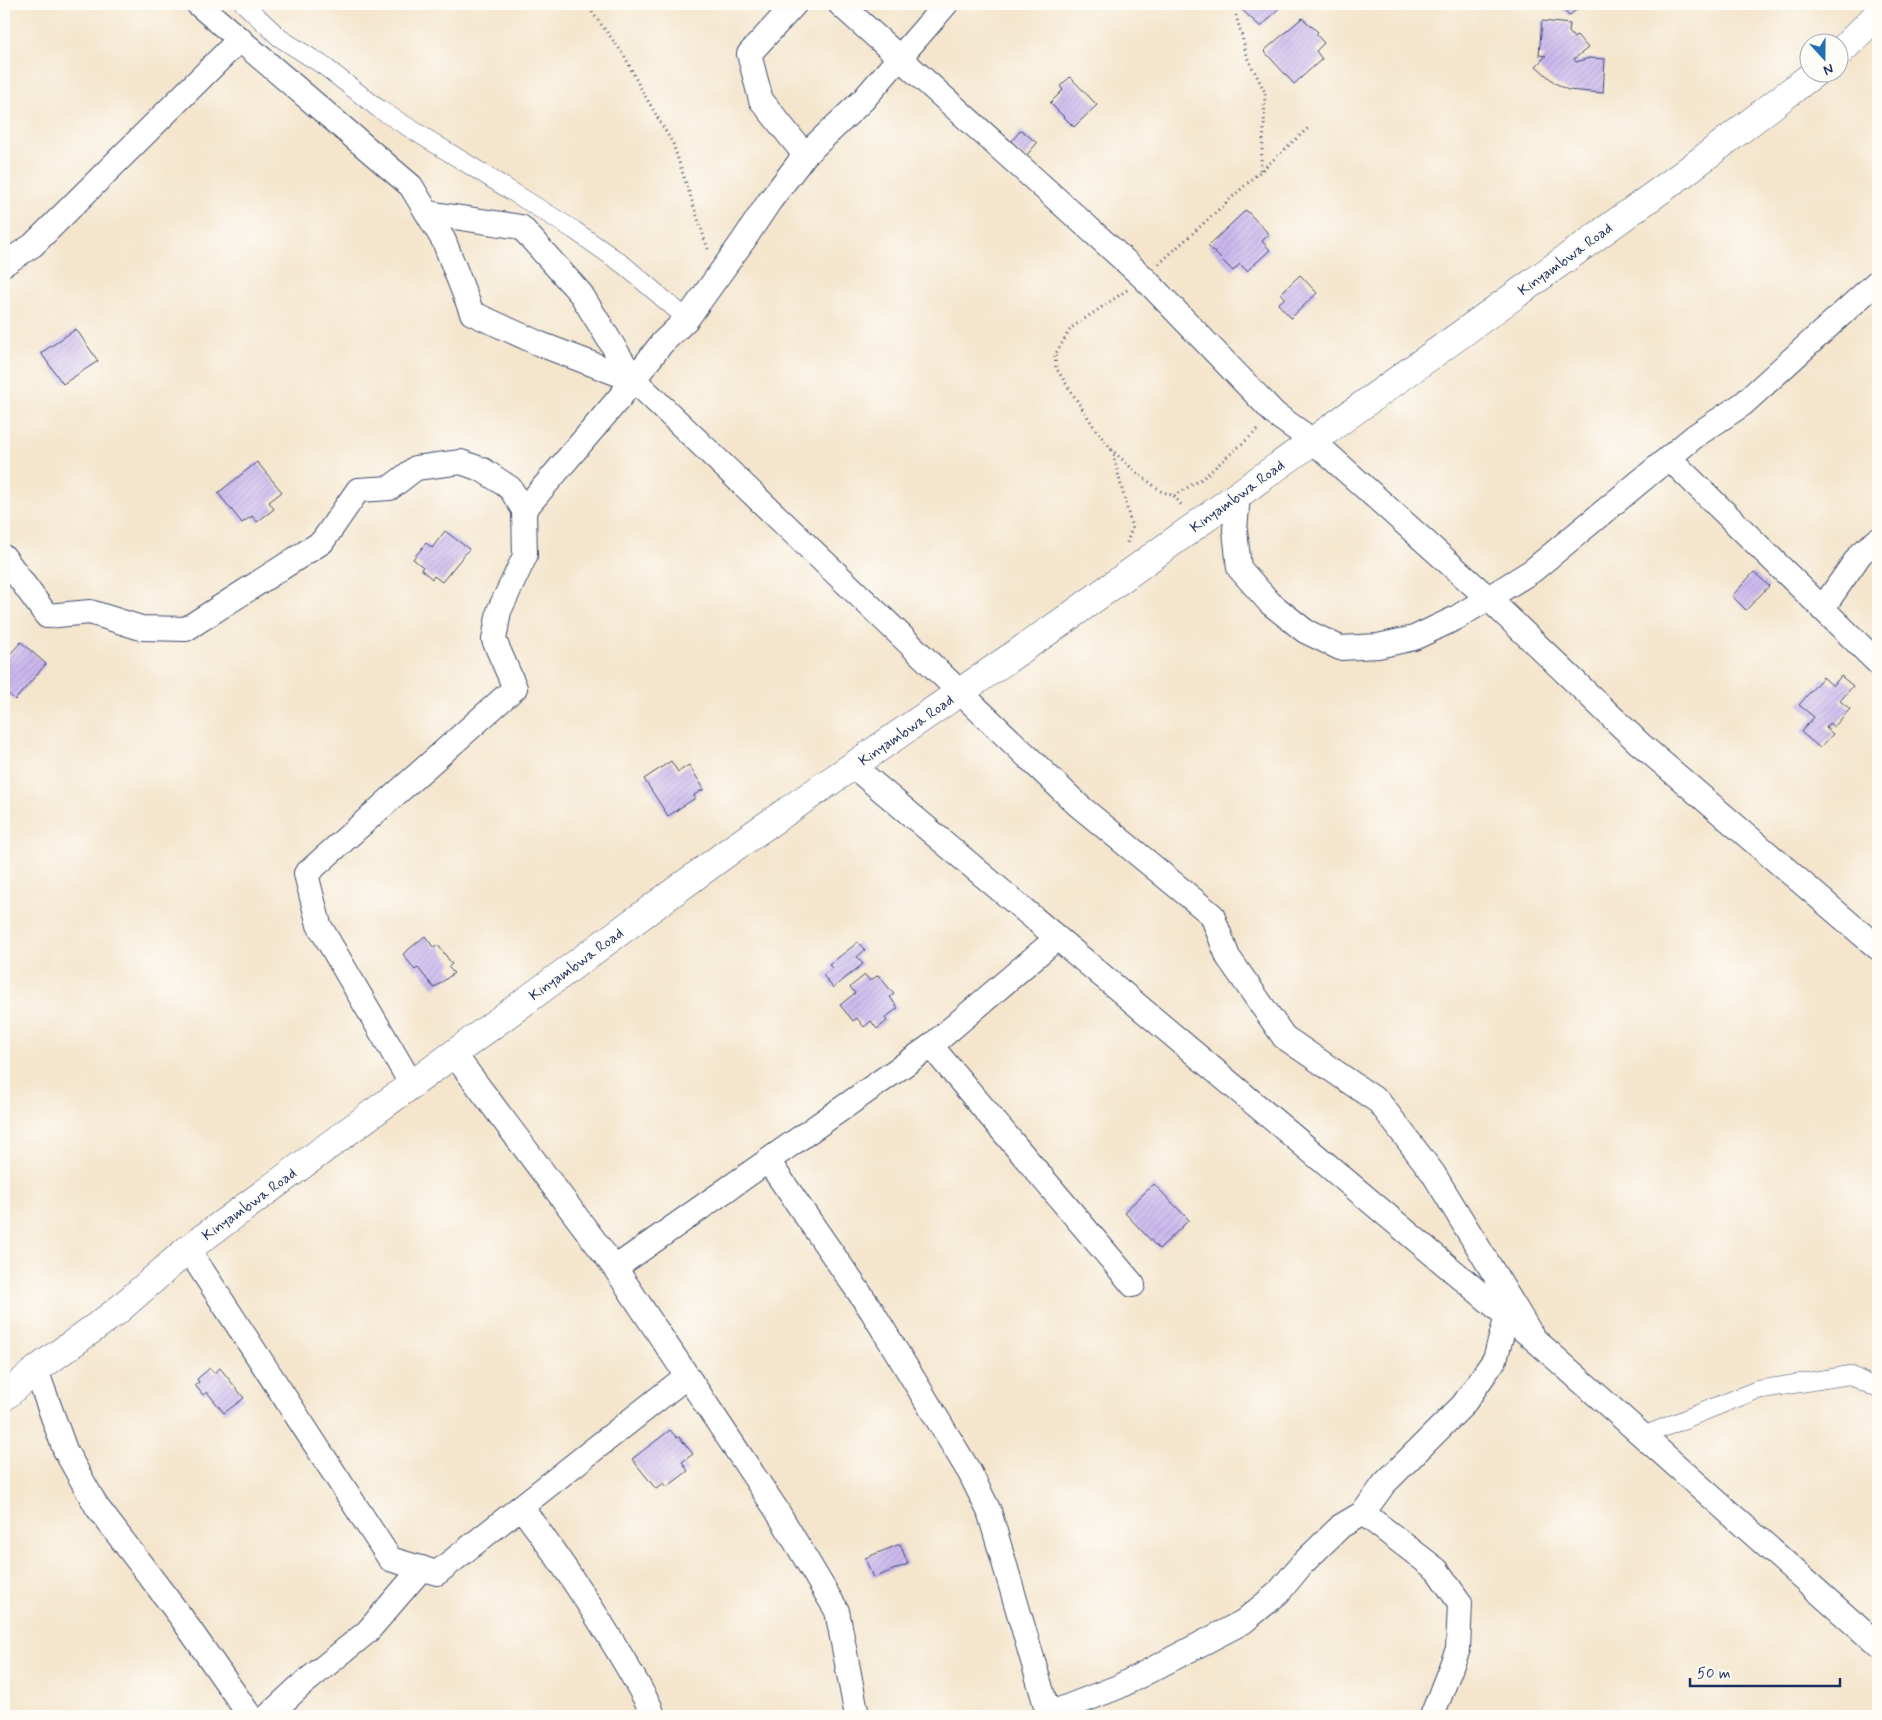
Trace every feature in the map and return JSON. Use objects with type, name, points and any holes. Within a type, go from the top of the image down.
[{"type":"street","points":[[198,4],[411,186],[444,241],[472,313],[540,344],[634,380]]},
{"type":"street","points":[[244,4],[280,38],[324,66],[379,109],[574,230],[625,266],[687,319]]},
{"type":"street","points":[[795,4],[749,54],[761,100],[805,155]]},
{"type":"street","points":[[840,4],[1144,278],[1275,414],[1313,441],[1488,598],[1639,743],[1875,938]]},
{"type":"street","points":[[524,510],[634,380],[662,343],[687,319],[769,202],[805,155],[863,100],[946,4]]},
{"type":"street","points":[[1850,42],[1878,14]]},
{"type":"street","points":[[4,264],[34,245],[240,39]]},
{"type":"street","name":"Kinyambwa Road","points":[[4,1397],[36,1370],[116,1312],[188,1249],[736,847],[960,693],[1238,496],[1674,180],[1803,82]]},
{"type":"street","points":[[428,213],[521,227],[581,294],[634,380],[1078,805],[1212,916],[1228,957],[1284,1037],[1379,1102],[1433,1173],[1534,1339]]},
{"type":"street","points":[[1238,496],[1235,530],[1239,568],[1270,603],[1298,626],[1340,648],[1378,646],[1414,638],[1456,618],[1532,571],[1695,436],[1743,404],[1878,281]]},
{"type":"street","points":[[1669,458],[1878,663]]},
{"type":"street","points":[[4,558],[47,616],[90,612],[141,628],[186,629],[322,542],[358,490],[390,488],[416,468],[461,462],[483,470],[510,488],[524,510],[525,556],[499,611],[494,640],[515,688],[306,874],[319,925],[412,1085]]},
{"type":"street","points":[[1822,609],[1861,553],[1878,540]]},
{"type":"street","points":[[853,766],[1534,1339],[1878,1645]]},
{"type":"street","points":[[615,1268],[931,1046],[1057,938]]},
{"type":"street","points":[[931,1046],[1133,1285]]},
{"type":"street","points":[[454,1054],[615,1268],[776,1509],[837,1611],[857,1716]]},
{"type":"street","points":[[768,1161],[872,1311],[970,1474],[989,1511],[1049,1715],[1118,1686],[1243,1622],[1278,1593],[1302,1564],[1341,1526],[1363,1514],[1384,1484],[1463,1405],[1495,1359],[1507,1316]]},
{"type":"street","points":[[188,1249],[390,1559],[438,1573],[687,1376]]},
{"type":"street","points":[[36,1370],[65,1450],[97,1507],[181,1617],[250,1716]]},
{"type":"street","points":[[1643,1436],[1757,1390],[1850,1375],[1878,1389]]},
{"type":"street","points":[[521,1507],[558,1557],[619,1650],[653,1716]]},
{"type":"street","points":[[1363,1514],[1437,1570],[1460,1604],[1458,1649],[1432,1716]]},
{"type":"street","points":[[268,1716],[298,1688],[367,1632],[422,1568]]},
{"type":"path","points":[[586,4],[624,55],[672,144],[698,217],[716,277]]},
{"type":"path","points":[[1236,16],[1248,60],[1265,92],[1260,173]]},
{"type":"path","points":[[1275,414],[1203,478],[1174,496],[1161,490],[1137,473],[1112,450],[1096,430],[1056,368],[1055,354],[1071,328],[1144,278],[1308,128]]},
{"type":"path","points":[[1112,450],[1132,528],[1114,584]]},
{"type":"building","points":[[1248,4],[1283,4],[1261,27],[1242,10]]},
{"type":"building","points":[[1558,4],[1583,4],[1569,16]]},
{"type":"building","points":[[1302,18],[1318,32],[1316,34],[1324,43],[1316,51],[1322,59],[1294,84],[1264,51]]},
{"type":"building","points":[[1542,21],[1570,24],[1569,32],[1574,38],[1577,35],[1588,48],[1574,59],[1576,62],[1589,58],[1605,59],[1603,93],[1568,90],[1555,83],[1536,66],[1546,56],[1539,55]]},
{"type":"building","points":[[1070,77],[1097,105],[1074,127],[1050,103],[1063,90],[1060,86]]},
{"type":"building","points":[[1021,130],[1037,143],[1025,157],[1009,144]]},
{"type":"building","points":[[1246,210],[1269,234],[1262,241],[1270,250],[1247,271],[1240,264],[1233,271],[1208,246]]},
{"type":"building","points":[[1300,275],[1317,293],[1291,318],[1278,304],[1285,298],[1281,293]]},
{"type":"building","points":[[76,329],[98,361],[63,384],[41,353]]},
{"type":"building","points":[[257,462],[282,492],[269,502],[274,509],[257,522],[252,516],[242,523],[218,493]]},
{"type":"building","points":[[445,531],[469,549],[442,582],[434,576],[432,579],[421,569],[423,567],[413,559],[426,543],[432,548]]},
{"type":"building","points":[[1754,572],[1769,586],[1746,610],[1732,596]]},
{"type":"building","points":[[21,642],[46,664],[15,700],[4,690],[4,661]]},
{"type":"building","points":[[1841,676],[1853,686],[1840,701],[1850,709],[1834,727],[1829,723],[1826,728],[1833,734],[1820,748],[1801,732],[1814,717],[1799,705],[1823,677],[1833,686]]},
{"type":"building","points":[[671,761],[678,772],[689,765],[704,789],[694,795],[695,798],[668,816],[644,779]]},
{"type":"building","points":[[425,936],[434,948],[438,945],[452,964],[448,967],[454,973],[434,988],[418,968],[415,970],[403,954]]},
{"type":"building","points":[[858,942],[865,950],[857,957],[863,964],[833,988],[823,975],[832,968],[829,965]]},
{"type":"building","points":[[865,975],[870,981],[878,975],[894,994],[890,997],[898,1008],[885,1018],[887,1021],[877,1029],[871,1021],[864,1027],[857,1018],[853,1021],[840,1005],[855,993],[850,987]]},
{"type":"building","points":[[1154,1184],[1189,1220],[1159,1249],[1124,1212]]},
{"type":"building","points":[[210,1368],[214,1373],[220,1368],[244,1398],[224,1413],[207,1392],[203,1395],[195,1385],[199,1382],[197,1379]]},
{"type":"building","points":[[670,1430],[677,1438],[679,1437],[693,1454],[682,1462],[688,1471],[667,1487],[664,1483],[656,1489],[632,1459]]},
{"type":"building","points":[[900,1544],[908,1564],[873,1578],[865,1558]]}]
